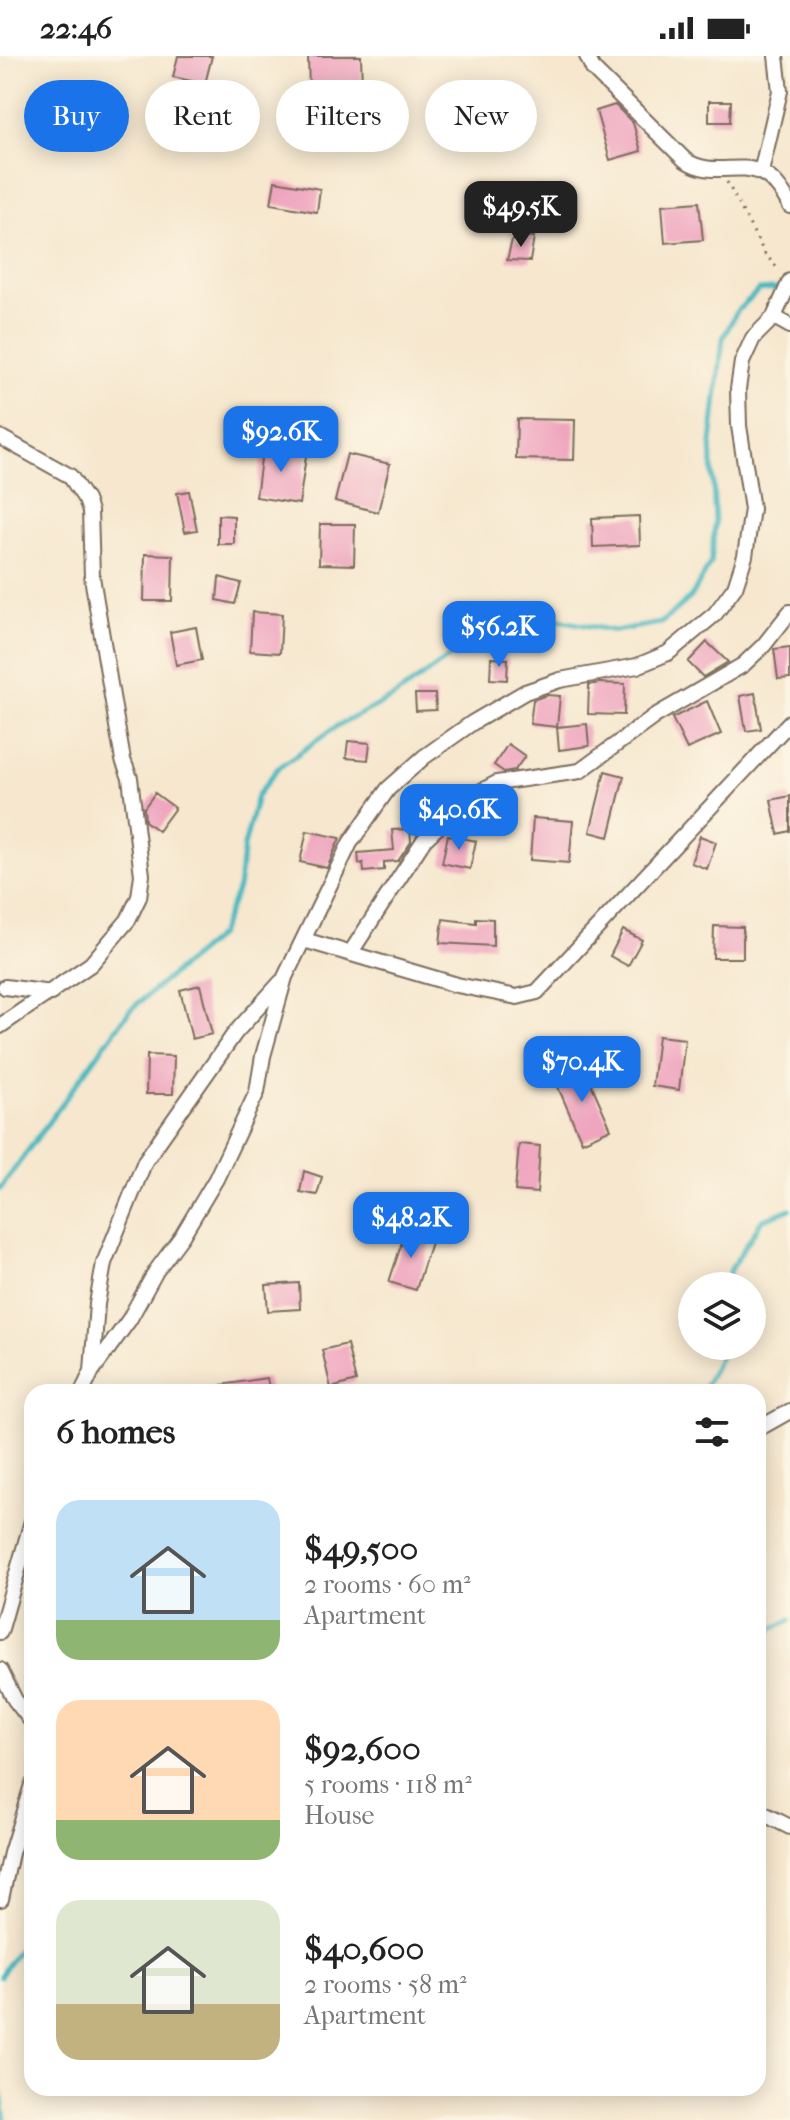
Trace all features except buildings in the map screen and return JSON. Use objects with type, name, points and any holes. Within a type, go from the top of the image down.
[{"type":"street","points":[[587,56],[593,69],[685,160],[701,167],[761,172],[781,187],[790,206]]},
{"type":"street","points":[[761,172],[780,91],[776,56]]},
{"type":"street","points":[[86,1384],[129,1320],[156,1271],[182,1236],[223,1166],[257,1092],[263,1056],[285,977],[350,843],[388,789],[424,757],[472,723],[525,692],[560,680],[637,666],[668,653],[706,622],[735,587],[745,556],[752,509],[739,426],[738,389],[742,362],[753,338],[774,317],[790,282]]},
{"type":"street","points":[[774,317],[790,326]]},
{"type":"street","points":[[0,437],[70,476],[90,511],[92,577],[117,726],[133,792],[142,875],[139,897],[128,920],[112,942],[91,964],[0,1026]]},
{"type":"street","points":[[351,952],[424,840],[468,798],[497,783],[580,771],[655,716],[743,665],[764,645],[790,612]]},
{"type":"street","points":[[304,940],[470,988],[517,997],[537,992],[790,722]]},
{"type":"street","points":[[92,1371],[97,1304],[104,1263],[145,1161],[235,1033],[285,977]]},
{"type":"street","points":[[3,986],[51,993]]},
{"type":"street","points":[[3,986],[10,991],[16,1016]]},
{"type":"street","points":[[766,1424],[790,1411]]},
{"type":"street","points":[[0,1632],[24,1549]]},
{"type":"street","points":[[0,1670],[24,1712]]},
{"type":"street","points":[[1,1899],[24,1811]]},
{"type":"street","points":[[766,1815],[790,1827]]},
{"type":"path","points":[[719,167],[765,254],[790,282]]},
{"type":"waterway","points":[[0,1189],[130,1010],[219,935],[238,888],[244,846],[257,796],[277,769],[337,726],[392,698],[488,630],[537,616],[615,631],[661,623],[691,597],[711,562],[715,523],[711,442],[723,338],[737,311],[759,290],[785,288]]},
{"type":"waterway","points":[[729,1272],[762,1220],[790,1209]]},
{"type":"waterway","points":[[706,1384],[718,1360]]},
{"type":"waterway","points":[[766,1632],[790,1620]]},
{"type":"waterway","points":[[0,1976],[24,1942]]},
{"type":"waterway","points":[[0,2087],[5,2120]]}]
